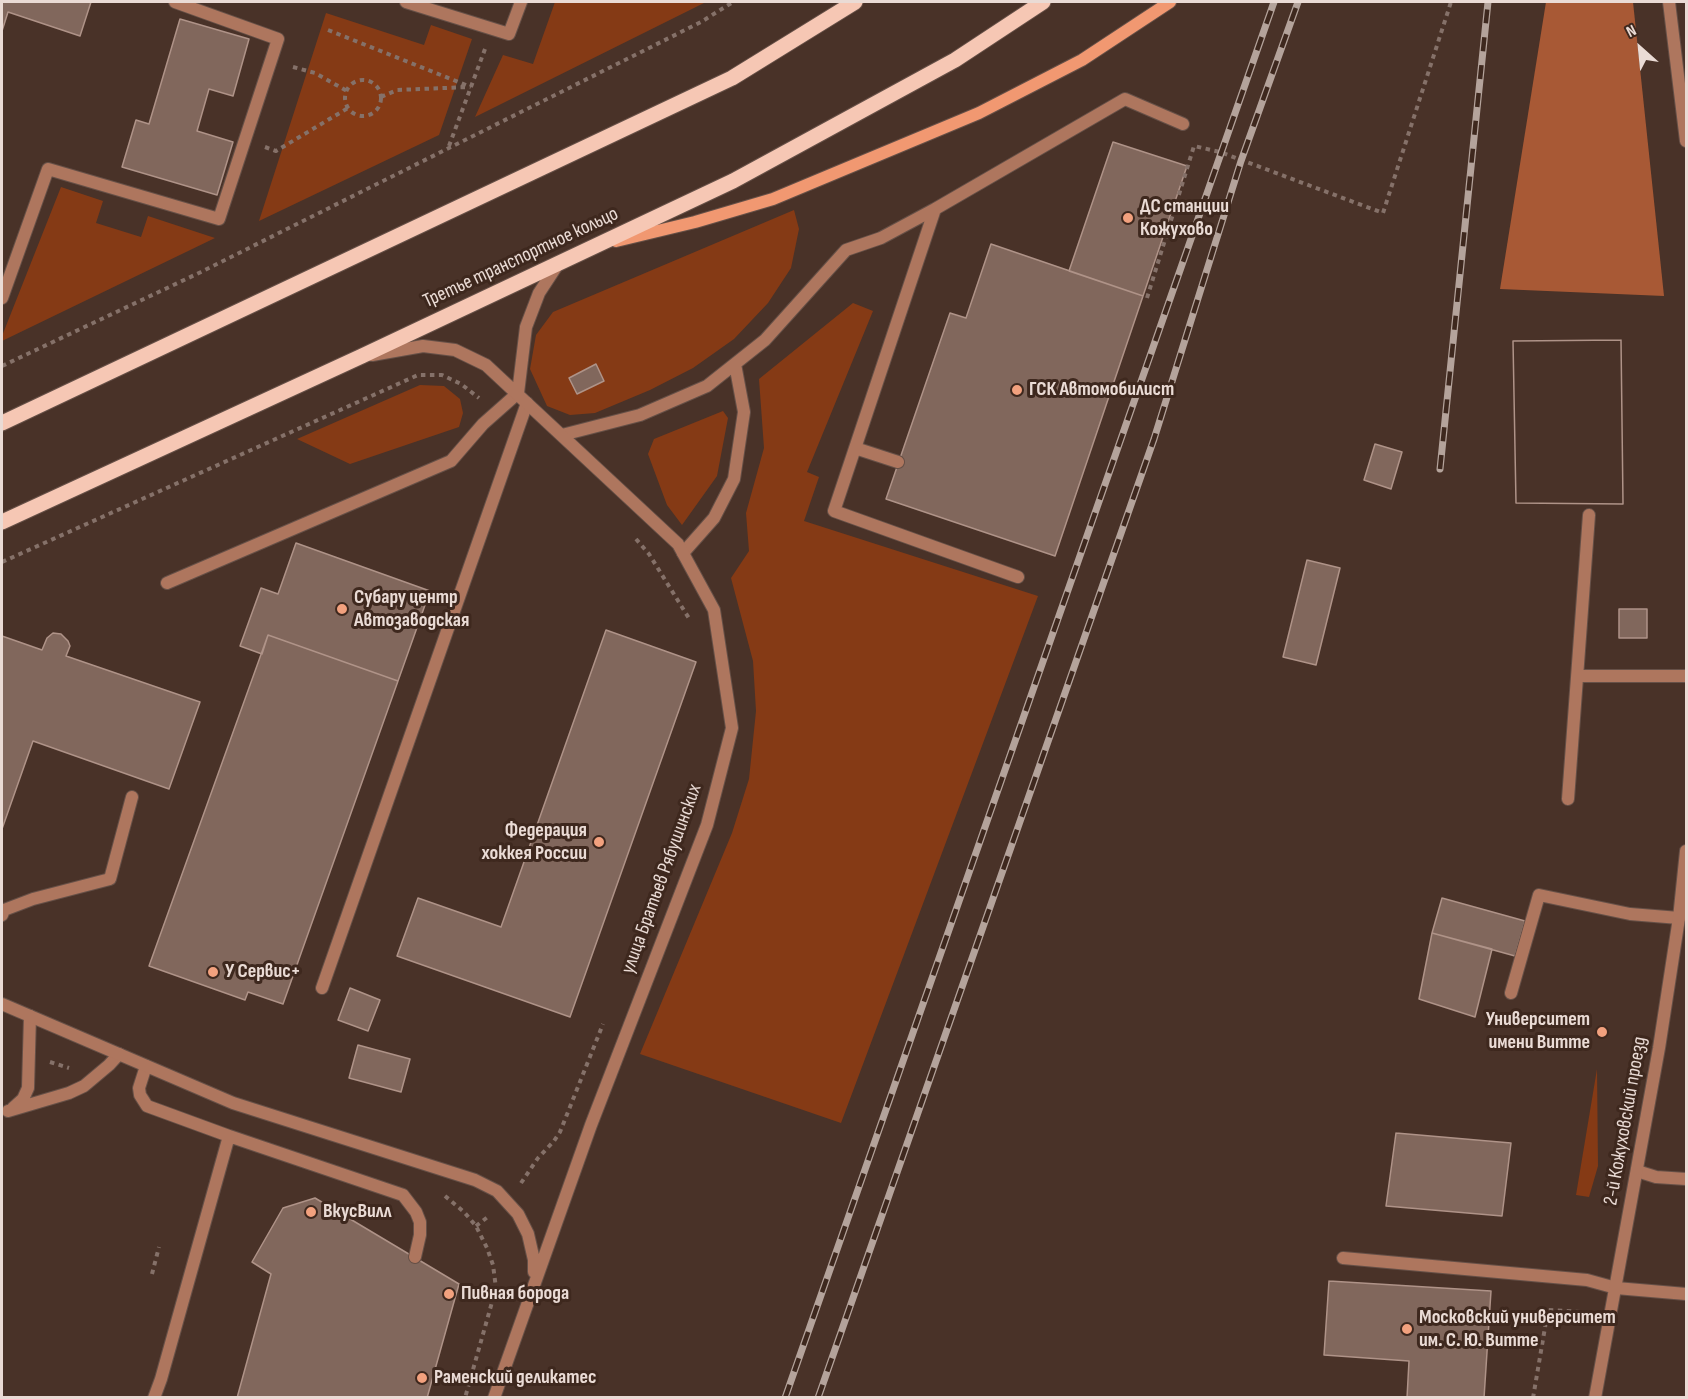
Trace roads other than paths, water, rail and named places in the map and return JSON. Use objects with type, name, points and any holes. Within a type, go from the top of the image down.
[{"type":"main road","points":[[2,423],[732,78],[855,2]]},
{"type":"main road","name":"Третье транспортное кольцо","points":[[2,522],[733,181],[955,60],[1043,2]]},
{"type":"main road","points":[[595,246],[695,222],[773,199],[843,171],[979,113],[1082,60],[1170,2]]},
{"type":"street","points":[[2,298],[48,169],[219,219],[278,39],[175,2]]},
{"type":"street","points":[[406,2],[509,34],[521,2]]},
{"type":"street","points":[[1669,2],[1686,141]]},
{"type":"street","points":[[562,435],[640,415],[707,386],[765,340],[846,250],[881,238],[935,210],[1125,99],[1183,124]]},
{"type":"street","points":[[935,210],[834,511],[1018,578]]},
{"type":"street","points":[[167,583],[451,461],[483,424],[518,393],[526,327],[539,293],[558,264]]},
{"type":"street","name":"улица Братьев Рябушинских","points":[[362,356],[423,346],[455,350],[486,365],[678,544],[714,610],[732,728],[707,825],[595,1114],[494,1398]]},
{"type":"street","points":[[683,553],[714,518],[734,479],[744,412],[735,364]]},
{"type":"street","points":[[322,988],[527,402]]},
{"type":"street","points":[[855,448],[898,462]]},
{"type":"street","points":[[1568,799],[1589,515]]},
{"type":"street","points":[[1578,676],[1686,676]]},
{"type":"street","points":[[2,915],[4,910],[33,899],[110,879],[132,797]]},
{"type":"street","name":"2-й Кожуховский проезд","points":[[1595,1398],[1659,1048],[1679,918],[1686,851]]},
{"type":"street","points":[[1511,993],[1539,895],[1630,914],[1679,918]]},
{"type":"street","points":[[2,1004],[233,1103],[475,1180],[497,1191],[518,1214],[528,1234],[534,1260],[533,1283]]},
{"type":"street","points":[[5,1112],[22,1099],[28,1088],[30,1016]]},
{"type":"street","points":[[5,1112],[69,1093],[84,1086],[119,1054]]},
{"type":"street","points":[[146,1066],[139,1088],[147,1107],[403,1195],[417,1212],[420,1222],[420,1235],[415,1257]]},
{"type":"street","points":[[154,1398],[162,1379],[229,1136]]},
{"type":"street","points":[[1637,1171],[1656,1177],[1686,1179]]},
{"type":"street","points":[[1344,1258],[1587,1280],[1616,1288],[1686,1294]]},
{"type":"railway","points":[[785,1398],[1274,2]]},
{"type":"railway","points":[[818,1398],[1154,439],[1241,161],[1298,2]]},
{"type":"railway","points":[[1440,469],[1488,2]]},
{"type":"place","name":"ДС станции Кожухово","points":[[1128,218]]},
{"type":"place","name":"ГСК Автомобилист","points":[[1017,390]]},
{"type":"place","name":"Субару центр Автозаводская","points":[[342,609]]},
{"type":"place","name":"Федерация хоккея России","points":[[599,842]]},
{"type":"place","name":"У Сервис+","points":[[213,972]]},
{"type":"place","name":"Университет имени Витте","points":[[1602,1032]]},
{"type":"place","name":"ВкусВилл","points":[[311,1212]]},
{"type":"place","name":"Пивная борода","points":[[449,1294]]},
{"type":"place","name":"Московский университет им. С. Ю. Витте","points":[[1407,1329]]},
{"type":"place","name":"Раменский деликатес","points":[[422,1378]]}]
